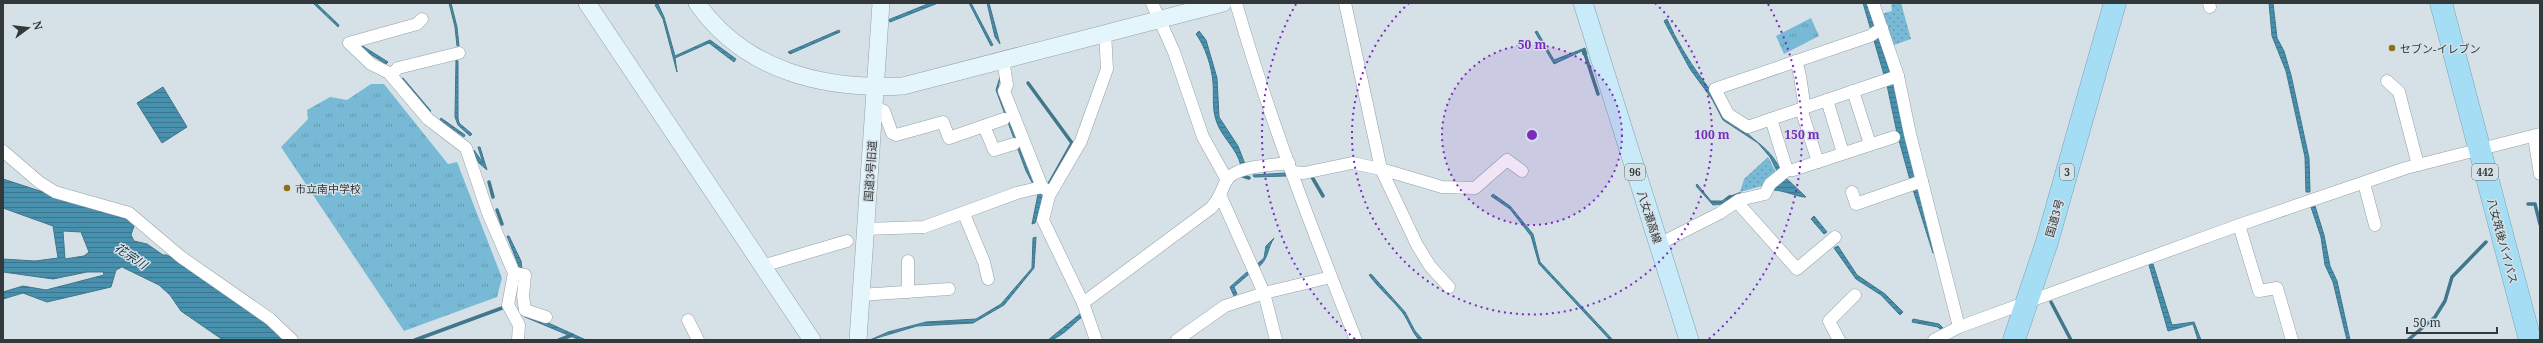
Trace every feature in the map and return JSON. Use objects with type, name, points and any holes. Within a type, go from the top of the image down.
[{"type":"highway","name":"国道3号","points":[[2014,340],[2029,301],[2115,3]]},
{"type":"highway","name":"八女筑後バイパス","points":[[2441,3],[2530,340]]},
{"type":"main road","name":"八女瀬高線","points":[[1583,3],[1689,340]]},
{"type":"street","points":[[587,3],[812,340]]},
{"type":"street","points":[[697,3],[733,42],[787,73],[832,83],[876,87],[903,86],[1105,32],[1223,3]]},
{"type":"street","name":"国道3号旧道","points":[[858,340],[881,3]]},
{"type":"street","points":[[1152,3],[1174,52],[1203,137],[1227,180]]},
{"type":"street","points":[[1236,3],[1252,60],[1290,168],[1356,340]]},
{"type":"street","points":[[1345,3],[1381,169],[1417,245],[1430,266],[1449,287]]},
{"type":"street","points":[[1874,3],[1898,76],[1922,181],[1959,327]]},
{"type":"street","points":[[422,19],[416,24],[349,43],[371,64],[391,75],[428,119],[464,144],[499,242],[514,273],[508,305],[519,325],[518,340]]},
{"type":"street","points":[[1882,28],[1870,36],[1715,88],[1728,114],[1748,127],[1898,76]]},
{"type":"street","points":[[1096,340],[1082,302],[1043,220],[1047,190],[1080,141],[1107,69],[1105,32]]},
{"type":"street","points":[[391,75],[398,68],[459,53]]},
{"type":"street","points":[[1003,60],[1007,85],[1004,91],[1047,190]]},
{"type":"street","points":[[1796,61],[1803,82],[1801,88],[1803,108],[1818,162]]},
{"type":"street","points":[[2386,81],[2399,92],[2418,165]]},
{"type":"street","points":[[1853,91],[1870,144]]},
{"type":"street","points":[[1827,100],[1843,153]]},
{"type":"street","points":[[874,106],[884,111],[892,133],[896,135],[943,122],[949,138],[1004,119]]},
{"type":"street","points":[[1771,119],[1787,170]]},
{"type":"street","points":[[984,126],[994,150],[1014,144]]},
{"type":"street","points":[[1934,340],[1959,327],[2239,225],[2418,165],[2537,136],[2540,174]]},
{"type":"street","points":[[1659,244],[1720,213],[1737,202],[1765,194],[1770,184],[1787,170],[1793,170],[1894,137]]},
{"type":"street","points":[[3,151],[39,182],[55,192],[129,213],[181,257],[270,319],[292,340]]},
{"type":"street","points":[[1082,302],[1211,208],[1221,197],[1227,180],[1248,168],[1290,168],[1304,173],[1352,163],[1381,169],[1442,187],[1475,188],[1507,160],[1522,171]]},
{"type":"street","points":[[1852,192],[1856,204],[1922,181]]},
{"type":"street","points":[[2364,183],[2375,225]]},
{"type":"street","points":[[865,229],[924,227],[964,214],[1017,193],[1047,190]]},
{"type":"street","points":[[1221,197],[1242,248],[1264,293],[1276,340]]},
{"type":"street","points":[[1737,202],[1797,269],[1835,237]]},
{"type":"street","points":[[964,214],[984,262],[988,279]]},
{"type":"street","points":[[2239,225],[2259,291],[2277,288],[2292,340]]},
{"type":"street","points":[[762,266],[847,241]]},
{"type":"street","points":[[908,261],[908,292]]},
{"type":"street","points":[[514,273],[525,276],[523,296],[525,310],[546,316]]},
{"type":"street","points":[[1177,340],[1225,306],[1264,293],[1331,277]]},
{"type":"street","points":[[860,295],[949,289]]},
{"type":"street","points":[[1839,340],[1829,321],[1855,295]]},
{"type":"street","points":[[688,320],[698,340]]},
{"type":"green space","points":[[1891,3],[1901,3],[1911,39],[1891,46],[1881,14],[1892,11]]},
{"type":"green space","points":[[1811,18],[1819,36],[1784,54],[1776,36]]},
{"type":"green space","points":[[371,84],[384,84],[448,164],[457,162],[502,278],[497,297],[404,331],[281,147],[308,119],[307,110],[330,97],[347,100]]},
{"type":"green space","points":[[1768,157],[1776,172],[1762,186],[1740,192],[1744,179]]},
{"type":"water","points":[[313,3],[316,3],[339,25],[338,27]]},
{"type":"water","points":[[449,3],[451,3],[457,27],[459,46],[457,46],[455,27]]},
{"type":"water","points":[[930,3],[938,3],[890,22],[888,20]]},
{"type":"water","points":[[969,3],[971,3],[993,45],[991,46]]},
{"type":"water","points":[[987,3],[989,3],[1000,44],[995,37]]},
{"type":"water","points":[[1863,3],[1867,3],[1895,89],[1910,159],[1938,252],[1933,253],[1910,180],[1897,133],[1887,85]]},
{"type":"water","points":[[2269,3],[2273,3],[2277,38],[2284,51],[2291,75],[2309,158],[2310,192],[2306,192],[2305,157],[2286,71],[2272,36]]},
{"type":"water","points":[[658,4],[664,17],[675,56],[710,40],[736,59],[734,62],[709,43],[675,58],[677,72],[663,19],[655,5]]},
{"type":"water","points":[[1667,19],[1691,64],[1711,91],[1743,129],[1772,156],[1780,169],[1777,171],[1770,157],[1758,143],[1723,120],[1712,99],[1690,69],[1664,21]]},
{"type":"water","points":[[839,30],[840,32],[790,54],[788,52]]},
{"type":"water","points":[[1199,31],[1206,40],[1217,78],[1219,117],[1238,146],[1245,164],[1241,166],[1236,154],[1221,132],[1216,120],[1211,70],[1208,57],[1196,34]]},
{"type":"water","points":[[1537,31],[1554,60],[1585,48],[1587,54],[1583,55],[1582,51],[1554,64],[1535,32]]},
{"type":"water","points":[[361,45],[388,62],[386,64],[359,47]]},
{"type":"water","points":[[456,60],[458,61],[458,118],[459,123],[472,134],[470,136],[458,125],[455,117]]},
{"type":"water","points":[[1000,77],[998,89],[1027,168],[1036,185],[1034,186],[1026,171],[996,90]]},
{"type":"water","points":[[403,78],[431,111],[429,112],[401,79]]},
{"type":"water","points":[[163,87],[187,127],[162,143],[137,103]]},
{"type":"water","points":[[441,118],[465,135],[464,137],[440,120]]},
{"type":"water","points":[[478,147],[480,147],[487,170],[479,163],[473,152],[474,150],[483,163]]},
{"type":"water","points":[[1285,173],[1286,176],[1254,177],[1253,175]]},
{"type":"water","points":[[1785,177],[1806,197],[1773,190]]},
{"type":"water","name":"花宗川","points":[[3,179],[126,219],[134,226],[131,235],[134,241],[147,244],[163,255],[167,255],[196,272],[243,305],[282,340],[223,340],[181,311],[170,295],[159,285],[122,267],[116,270],[111,287],[47,302],[23,293],[3,299],[3,292],[23,286],[46,290],[104,275],[103,272],[87,272],[53,279],[3,272],[3,259],[35,261],[58,258],[53,226],[3,208]],"holes":[[[63,231],[81,232],[89,252],[84,256],[65,259]]]},
{"type":"water","points":[[1697,184],[1711,201],[1722,201],[1730,195],[1732,197],[1722,204],[1713,205],[1696,186]]},
{"type":"water","points":[[1038,194],[1045,194],[1035,223],[1032,224]]},
{"type":"water","points":[[1493,194],[1510,206],[1533,234],[1540,262],[1613,340],[1610,340],[1539,264],[1531,236],[1510,209],[1491,196]]},
{"type":"water","points":[[2315,206],[2324,235],[2330,266],[2337,281],[2350,340],[2347,340],[2333,282],[2325,265],[2321,237],[2311,207]]},
{"type":"water","points":[[1814,216],[1827,232],[1824,234],[1811,219]]},
{"type":"water","points":[[507,236],[509,236],[521,261],[522,269],[520,269]]},
{"type":"water","points":[[1036,237],[1034,268],[1004,305],[973,323],[917,326],[870,340],[888,332],[926,322],[976,319],[1001,304],[1032,268],[1033,238]]},
{"type":"water","points":[[1274,238],[1266,258],[1257,268],[1255,266],[1264,258],[1266,246]]},
{"type":"water","points":[[1838,246],[1857,275],[1885,294],[1903,312],[1900,315],[1881,295],[1856,279],[1834,248]]},
{"type":"water","points":[[2153,264],[2172,325],[2194,322],[2201,340],[2198,340],[2193,324],[2168,331],[2149,265]]},
{"type":"water","points":[[1247,272],[1249,274],[1234,287],[1237,294],[1234,296],[1230,287]]},
{"type":"water","points":[[1371,274],[1405,312],[1415,331],[1423,340],[1419,340],[1403,313],[1373,280],[1369,275]]},
{"type":"water","points":[[520,294],[544,321],[586,340],[580,340],[522,315]]},
{"type":"water","points":[[1080,314],[1082,317],[1066,331],[1057,337],[1048,340]]},
{"type":"water","points":[[1913,319],[1939,324],[1944,329],[1942,331],[1938,327],[1912,322]]},
{"type":"waterway","points":[[1584,51],[1598,94]]},
{"type":"waterway","points":[[1028,83],[1072,143],[1049,184]]},
{"type":"waterway","points":[[1243,176],[1249,178]]},
{"type":"waterway","points":[[1312,177],[1323,196]]},
{"type":"waterway","points":[[489,182],[493,197]]},
{"type":"waterway","points":[[1727,199],[1740,194]]},
{"type":"waterway","points":[[2528,204],[2535,204],[2540,224]]},
{"type":"waterway","points":[[497,210],[502,224]]},
{"type":"waterway","points":[[2408,340],[2435,317],[2445,301],[2452,277],[2486,242]]},
{"type":"waterway","points":[[2051,302],[2071,340]]},
{"type":"waterway","points":[[415,340],[502,308]]},
{"type":"waterway","points":[[559,340],[572,335]]},
{"type":"place","name":"セブン-イレブン","points":[[2392,48]]},
{"type":"place","name":"市立南中学校","points":[[287,188]]}]
